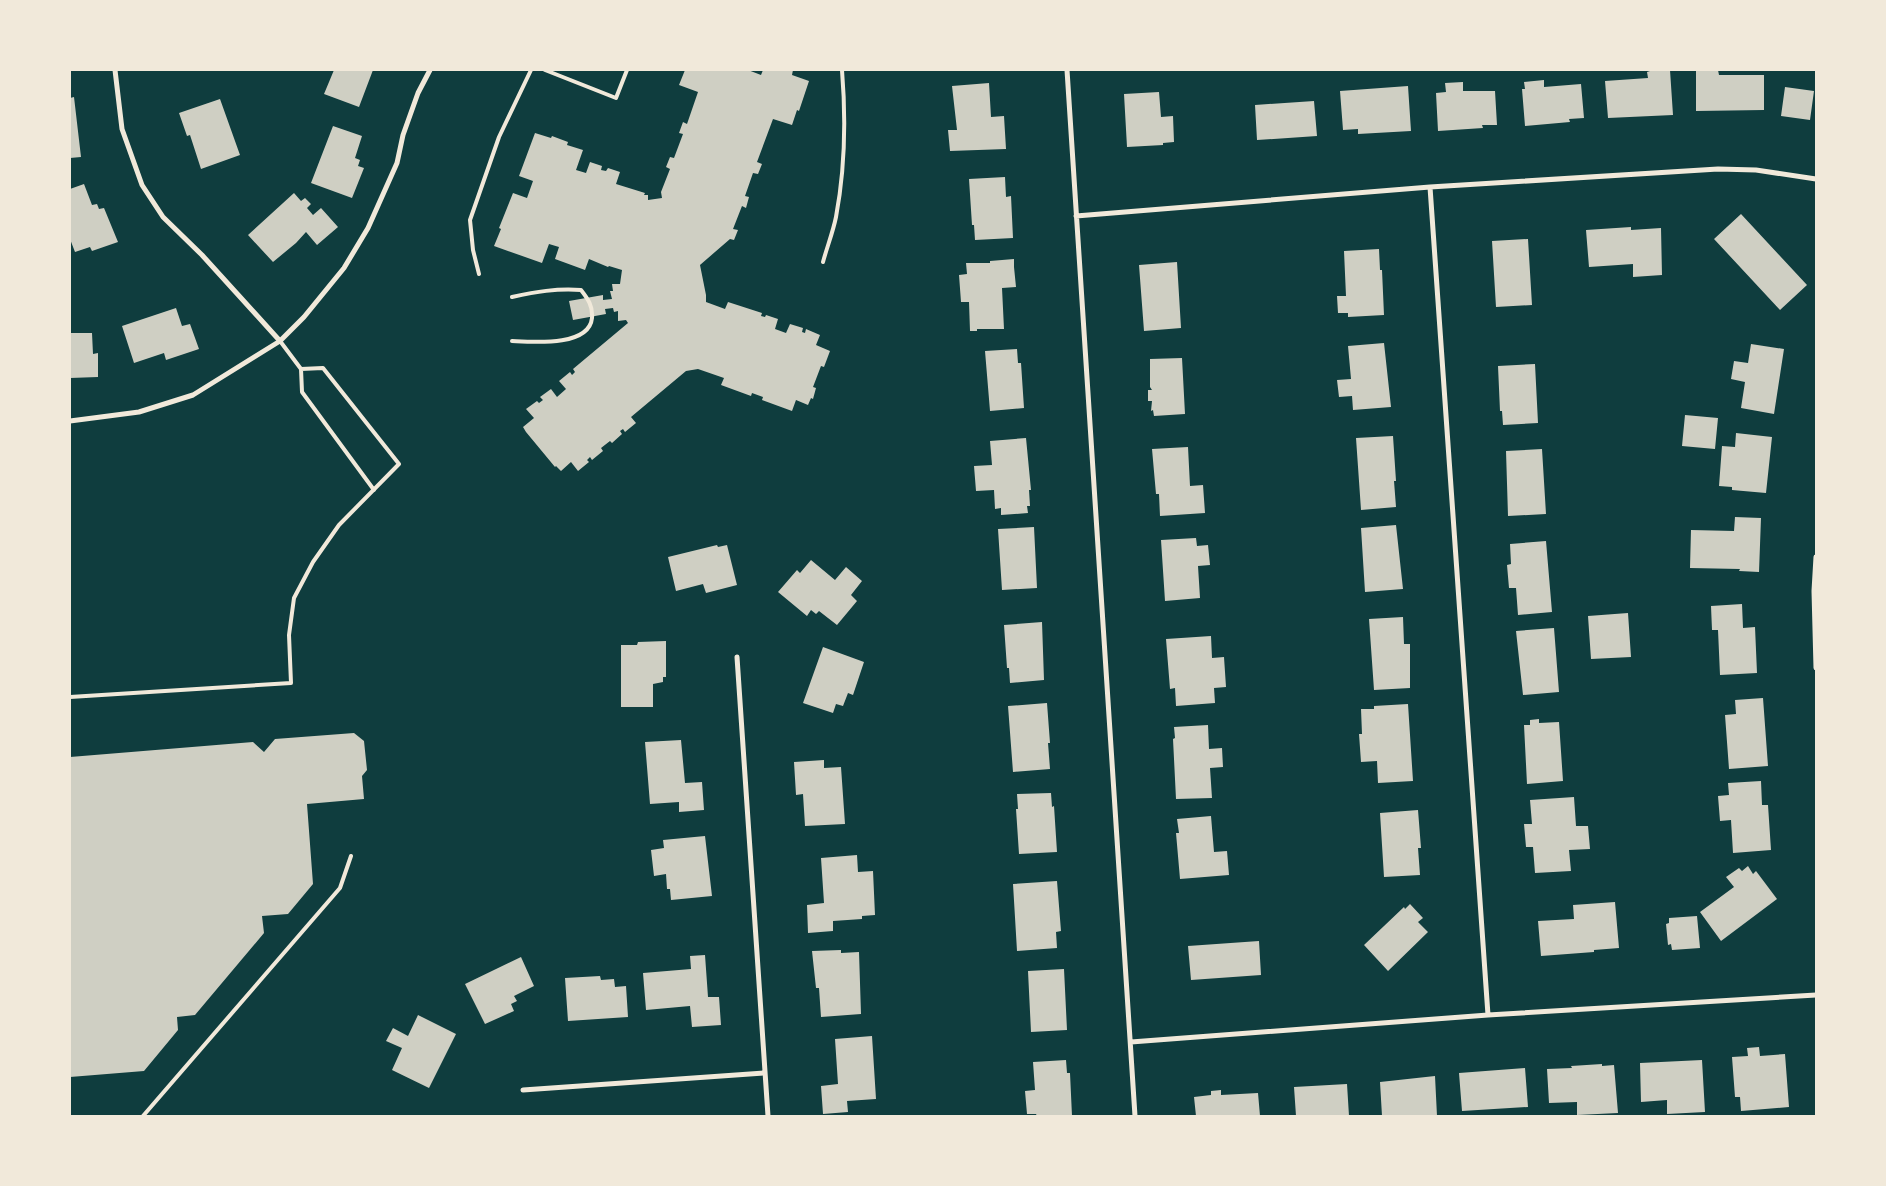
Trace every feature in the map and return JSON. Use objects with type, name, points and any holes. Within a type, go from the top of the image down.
[{"type":"street","points":[[115,70],[122,129],[142,185],[163,216],[202,255],[280,341]]},
{"type":"street","points":[[70,421],[139,412],[193,395],[280,341],[304,318],[344,268],[368,228],[397,162],[403,135],[415,101],[430,70]]},
{"type":"street","points":[[1067,70],[1135,1116]]},
{"type":"street","points":[[1076,216],[1430,187],[1718,169],[1756,170],[1816,179]]},
{"type":"street","points":[[1430,187],[1488,1015]]},
{"type":"street","points":[[1816,558],[1814,591],[1816,668]]},
{"type":"street","points":[[737,657],[768,1116]]},
{"type":"street","points":[[1131,1042],[1488,1015],[1816,995]]},
{"type":"street","points":[[522,1090],[765,1073]]},
{"type":"lane","points":[[479,274],[470,220],[499,137],[531,70]]},
{"type":"lane","points":[[545,70],[616,98],[627,70]]},
{"type":"lane","points":[[822,262],[836,220],[842,182],[844,100],[842,70]]},
{"type":"lane","points":[[512,297],[565,288],[581,290],[588,299],[593,311],[591,322],[586,331],[575,337],[551,342],[512,342]]},
{"type":"lane","points":[[280,341],[301,369],[302,392],[374,490]]},
{"type":"lane","points":[[70,697],[291,683],[289,635],[294,598],[313,562],[339,525],[399,464],[323,368],[301,369]]},
{"type":"lane","points":[[143,1116],[340,888],[351,856]]},
{"type":"building","points":[[334,70],[373,70],[359,107],[324,94]]},
{"type":"building","points":[[685,70],[748,70],[761,75],[763,70],[793,70],[792,75],[809,81],[792,125],[773,119],[757,162],[762,164],[758,174],[753,173],[745,196],[749,197],[746,208],[742,206],[733,229],[738,230],[734,240],[730,239],[700,265],[706,302],[725,309],[728,302],[762,313],[761,316],[765,317],[766,315],[778,319],[775,329],[786,333],[790,324],[803,328],[802,332],[805,333],[806,329],[820,335],[816,345],[830,351],[824,367],[821,366],[813,387],[816,388],[813,399],[811,398],[808,405],[796,400],[792,411],[762,400],[763,397],[752,393],[751,396],[721,385],[724,378],[698,369],[686,371],[631,417],[636,423],[625,432],[623,429],[620,431],[622,434],[612,443],[610,441],[601,448],[603,451],[592,460],[590,457],[587,460],[589,462],[578,471],[571,462],[561,471],[555,467],[523,427],[534,418],[526,409],[537,401],[539,403],[543,400],[540,397],[551,389],[557,397],[566,389],[559,381],[570,372],[572,375],[575,372],[573,369],[628,323],[626,320],[618,321],[618,311],[614,312],[613,308],[605,309],[606,314],[573,320],[569,301],[603,295],[603,300],[612,299],[610,291],[613,291],[612,284],[620,284],[622,270],[608,267],[589,259],[585,270],[555,259],[559,247],[549,244],[542,263],[494,246],[501,229],[499,228],[513,193],[527,198],[533,181],[519,176],[535,133],[551,138],[552,136],[568,142],[567,145],[583,150],[576,170],[586,173],[590,162],[602,166],[601,170],[606,171],[608,168],[620,172],[616,184],[645,193],[644,195],[648,195],[648,200],[662,198],[661,192],[670,169],[666,167],[670,157],[674,158],[683,134],[679,133],[683,122],[687,124],[698,92],[679,85]]},
{"type":"building","points":[[1670,70],[1673,115],[1608,118],[1605,81],[1648,78],[1647,72]]},
{"type":"building","points":[[1696,70],[1718,70],[1719,75],[1764,75],[1764,110],[1696,111]]},
{"type":"building","points":[[1544,80],[1544,87],[1581,84],[1584,118],[1569,119],[1570,122],[1525,126],[1522,89],[1525,89],[1524,82]]},
{"type":"building","points":[[1463,82],[1463,91],[1495,91],[1497,125],[1482,125],[1483,128],[1438,131],[1436,93],[1446,92],[1445,83]]},
{"type":"building","points":[[989,83],[991,117],[1004,116],[1006,149],[950,151],[948,130],[957,130],[952,86]]},
{"type":"building","points":[[1408,86],[1411,131],[1358,134],[1358,129],[1343,130],[1340,91]]},
{"type":"building","points":[[1785,87],[1814,91],[1810,120],[1781,116]]},
{"type":"building","points":[[1159,92],[1161,117],[1173,116],[1174,142],[1163,143],[1163,145],[1127,147],[1124,94]]},
{"type":"building","points":[[74,97],[81,157],[70,158],[70,98]]},
{"type":"building","points":[[220,99],[240,155],[201,169],[190,135],[187,136],[179,113]]},
{"type":"building","points":[[1314,101],[1317,136],[1257,140],[1255,105]]},
{"type":"building","points":[[333,126],[362,136],[355,158],[360,160],[358,166],[364,168],[352,198],[311,183]]},
{"type":"building","points":[[1005,177],[1006,197],[1011,196],[1013,238],[975,240],[974,225],[972,225],[969,179]]},
{"type":"building","points":[[84,184],[92,205],[97,204],[99,209],[104,208],[118,242],[92,251],[90,247],[75,252],[70,239],[70,189]]},
{"type":"building","points":[[294,193],[301,201],[305,198],[311,204],[307,208],[313,215],[321,208],[338,227],[317,245],[306,232],[273,262],[248,235]]},
{"type":"building","points":[[1741,214],[1807,285],[1780,310],[1714,239]]},
{"type":"building","points":[[1631,227],[1631,230],[1661,228],[1662,275],[1633,277],[1633,264],[1589,267],[1586,230]]},
{"type":"building","points":[[1528,239],[1532,305],[1496,307],[1492,241]]},
{"type":"building","points":[[1379,249],[1384,315],[1348,317],[1348,313],[1338,313],[1337,296],[1346,296],[1344,251]]},
{"type":"building","points":[[1014,259],[1016,287],[1002,288],[1004,329],[977,329],[977,331],[970,331],[969,302],[961,302],[959,275],[967,274],[966,263],[990,263],[990,261]]},
{"type":"building","points":[[1177,262],[1181,328],[1144,331],[1139,265]]},
{"type":"building","points":[[176,308],[182,326],[190,324],[199,349],[166,360],[164,353],[134,363],[122,326]]},
{"type":"building","points":[[70,333],[92,333],[93,354],[98,353],[98,377],[70,378]]},
{"type":"building","points":[[1384,343],[1391,407],[1353,410],[1352,396],[1339,397],[1337,380],[1351,379],[1348,346]]},
{"type":"building","points":[[1751,344],[1784,349],[1774,414],[1741,408],[1745,382],[1731,379],[1734,361],[1748,363]]},
{"type":"building","points":[[1017,349],[1018,363],[1021,363],[1024,408],[990,411],[985,351]]},
{"type":"building","points":[[1182,358],[1185,414],[1154,416],[1153,410],[1151,411],[1152,401],[1148,401],[1148,390],[1152,390],[1150,387],[1150,359]]},
{"type":"building","points":[[1535,364],[1538,423],[1503,425],[1502,411],[1500,411],[1498,366]]},
{"type":"building","points":[[1685,415],[1718,418],[1715,449],[1682,446]]},
{"type":"building","points":[[1736,433],[1772,437],[1766,493],[1732,490],[1732,487],[1719,486],[1722,446],[1735,447]]},
{"type":"building","points":[[1393,436],[1396,507],[1361,510],[1356,438]]},
{"type":"building","points":[[1026,438],[1031,490],[1029,490],[1030,506],[1027,506],[1028,513],[1001,515],[1001,508],[995,509],[994,490],[976,491],[974,466],[992,465],[990,441]]},
{"type":"building","points":[[1188,447],[1190,486],[1203,485],[1205,513],[1160,516],[1159,494],[1156,494],[1152,449]]},
{"type":"building","points":[[1542,449],[1546,514],[1508,516],[1506,451]]},
{"type":"building","points":[[1735,517],[1761,518],[1759,572],[1739,571],[1740,569],[1690,568],[1691,530],[1734,531]]},
{"type":"building","points":[[1396,525],[1403,589],[1365,592],[1361,528]]},
{"type":"building","points":[[1034,527],[1037,588],[1002,590],[998,529]]},
{"type":"building","points":[[1196,538],[1197,546],[1208,545],[1210,565],[1198,566],[1200,598],[1165,601],[1161,540]]},
{"type":"building","points":[[1546,541],[1552,612],[1518,615],[1516,588],[1509,588],[1507,565],[1511,564],[1510,544]]},
{"type":"building","points":[[717,545],[718,547],[727,545],[737,585],[706,593],[703,584],[676,591],[668,557]]},
{"type":"building","points":[[811,560],[835,580],[846,567],[862,581],[851,595],[857,601],[837,625],[819,611],[816,614],[811,610],[807,616],[778,592],[797,570],[800,573]]},
{"type":"building","points":[[1742,604],[1743,628],[1755,627],[1757,673],[1720,675],[1718,630],[1712,630],[1711,606]]},
{"type":"building","points":[[1628,613],[1631,657],[1591,659],[1588,616]]},
{"type":"building","points":[[1403,617],[1404,644],[1410,644],[1410,688],[1374,690],[1369,619]]},
{"type":"building","points":[[1042,622],[1044,680],[1010,683],[1004,625]]},
{"type":"building","points":[[1554,628],[1559,692],[1523,695],[1516,631]]},
{"type":"building","points":[[1211,636],[1212,658],[1224,657],[1226,687],[1214,688],[1215,703],[1176,706],[1175,688],[1170,689],[1166,639]]},
{"type":"building","points":[[666,641],[666,677],[663,677],[663,682],[653,684],[653,707],[621,707],[621,645]]},
{"type":"building","points":[[823,647],[864,662],[853,695],[848,693],[843,706],[836,704],[833,713],[803,703]]},
{"type":"building","points":[[1763,698],[1768,766],[1729,769],[1725,715],[1736,714],[1735,700]]},
{"type":"building","points":[[1047,703],[1050,769],[1013,772],[1008,706]]},
{"type":"building","points":[[1408,704],[1413,781],[1378,783],[1377,761],[1361,762],[1359,734],[1362,734],[1361,709],[1374,709],[1374,706]]},
{"type":"building","points":[[1539,719],[1539,723],[1559,722],[1563,781],[1527,784],[1524,725],[1530,725],[1530,720]]},
{"type":"building","points":[[1208,725],[1209,749],[1222,748],[1223,767],[1210,768],[1212,798],[1176,799],[1174,727]]},
{"type":"building","points":[[354,733],[364,741],[367,770],[362,776],[364,799],[307,804],[313,884],[288,914],[262,916],[264,933],[195,1015],[177,1017],[178,1030],[144,1071],[70,1077],[70,757],[253,742],[264,752],[275,739]]},
{"type":"building","points":[[681,740],[685,783],[702,782],[704,810],[679,812],[679,802],[650,804],[645,742]]},
{"type":"building","points":[[824,760],[824,768],[841,767],[845,824],[805,826],[803,794],[796,795],[794,762]]},
{"type":"building","points":[[1761,781],[1762,805],[1768,805],[1771,850],[1733,853],[1731,820],[1720,821],[1718,796],[1729,795],[1728,783]]},
{"type":"building","points":[[1051,793],[1052,807],[1054,806],[1057,852],[1019,854],[1017,794]]},
{"type":"building","points":[[1574,797],[1576,826],[1588,826],[1590,849],[1569,850],[1571,871],[1535,873],[1533,847],[1526,847],[1524,824],[1532,824],[1530,800]]},
{"type":"building","points":[[1418,810],[1421,848],[1418,848],[1420,875],[1384,877],[1380,813]]},
{"type":"building","points":[[1211,816],[1214,852],[1227,851],[1229,875],[1180,879],[1176,833],[1179,833],[1177,819]]},
{"type":"building","points":[[705,836],[712,896],[671,900],[670,889],[667,889],[666,874],[654,876],[651,850],[664,848],[663,840]]},
{"type":"building","points":[[857,855],[858,872],[873,871],[875,915],[862,916],[862,919],[833,921],[833,931],[808,933],[807,905],[824,903],[821,858]]},
{"type":"building","points":[[1748,866],[1753,874],[1756,871],[1777,899],[1721,941],[1700,912],[1734,887],[1726,877],[1739,868],[1742,871]]},
{"type":"building","points":[[1057,881],[1061,931],[1056,932],[1057,948],[1017,951],[1013,884]]},
{"type":"building","points":[[1615,902],[1619,948],[1541,956],[1538,921],[1574,919],[1573,905]]},
{"type":"building","points":[[1410,904],[1423,918],[1418,922],[1428,932],[1388,971],[1364,945],[1404,907],[1405,909]]},
{"type":"building","points":[[1697,916],[1700,948],[1672,950],[1671,944],[1668,945],[1666,924],[1669,923],[1669,918]]},
{"type":"building","points":[[1259,941],[1261,975],[1191,980],[1188,946]]},
{"type":"building","points":[[841,950],[841,953],[859,952],[861,1014],[821,1017],[819,988],[816,988],[812,951]]},
{"type":"building","points":[[705,955],[708,997],[719,997],[721,1025],[692,1027],[690,1006],[646,1010],[643,973],[691,969],[690,956]]},
{"type":"building","points":[[521,957],[534,986],[514,996],[517,1001],[511,1004],[514,1011],[485,1024],[465,984]]},
{"type":"building","points":[[1064,969],[1067,1030],[1031,1032],[1028,971]]},
{"type":"building","points":[[600,976],[601,980],[614,979],[615,987],[626,986],[628,1017],[568,1021],[565,978]]},
{"type":"building","points":[[418,1015],[456,1034],[429,1088],[392,1070],[402,1048],[386,1041],[393,1028],[408,1036]]},
{"type":"building","points":[[872,1036],[876,1099],[847,1101],[848,1112],[823,1114],[821,1086],[838,1084],[835,1039]]},
{"type":"building","points":[[1759,1047],[1760,1056],[1785,1054],[1789,1107],[1741,1111],[1740,1097],[1735,1097],[1732,1057],[1748,1056],[1747,1048]]},
{"type":"building","points":[[1066,1060],[1067,1073],[1070,1073],[1072,1116],[1037,1116],[1036,1114],[1027,1114],[1025,1091],[1035,1090],[1033,1062]]},
{"type":"building","points":[[1702,1060],[1705,1112],[1667,1114],[1667,1100],[1641,1102],[1640,1063]]},
{"type":"building","points":[[1602,1064],[1602,1066],[1614,1065],[1618,1113],[1577,1115],[1577,1102],[1549,1103],[1547,1069]]},
{"type":"building","points":[[1525,1068],[1528,1107],[1462,1111],[1459,1073]]},
{"type":"building","points":[[1435,1076],[1437,1116],[1382,1116],[1380,1082]]},
{"type":"building","points":[[1347,1084],[1349,1116],[1296,1116],[1294,1087]]},
{"type":"building","points":[[1221,1090],[1221,1095],[1258,1093],[1260,1116],[1196,1116],[1194,1097],[1211,1095],[1211,1091]]}]
